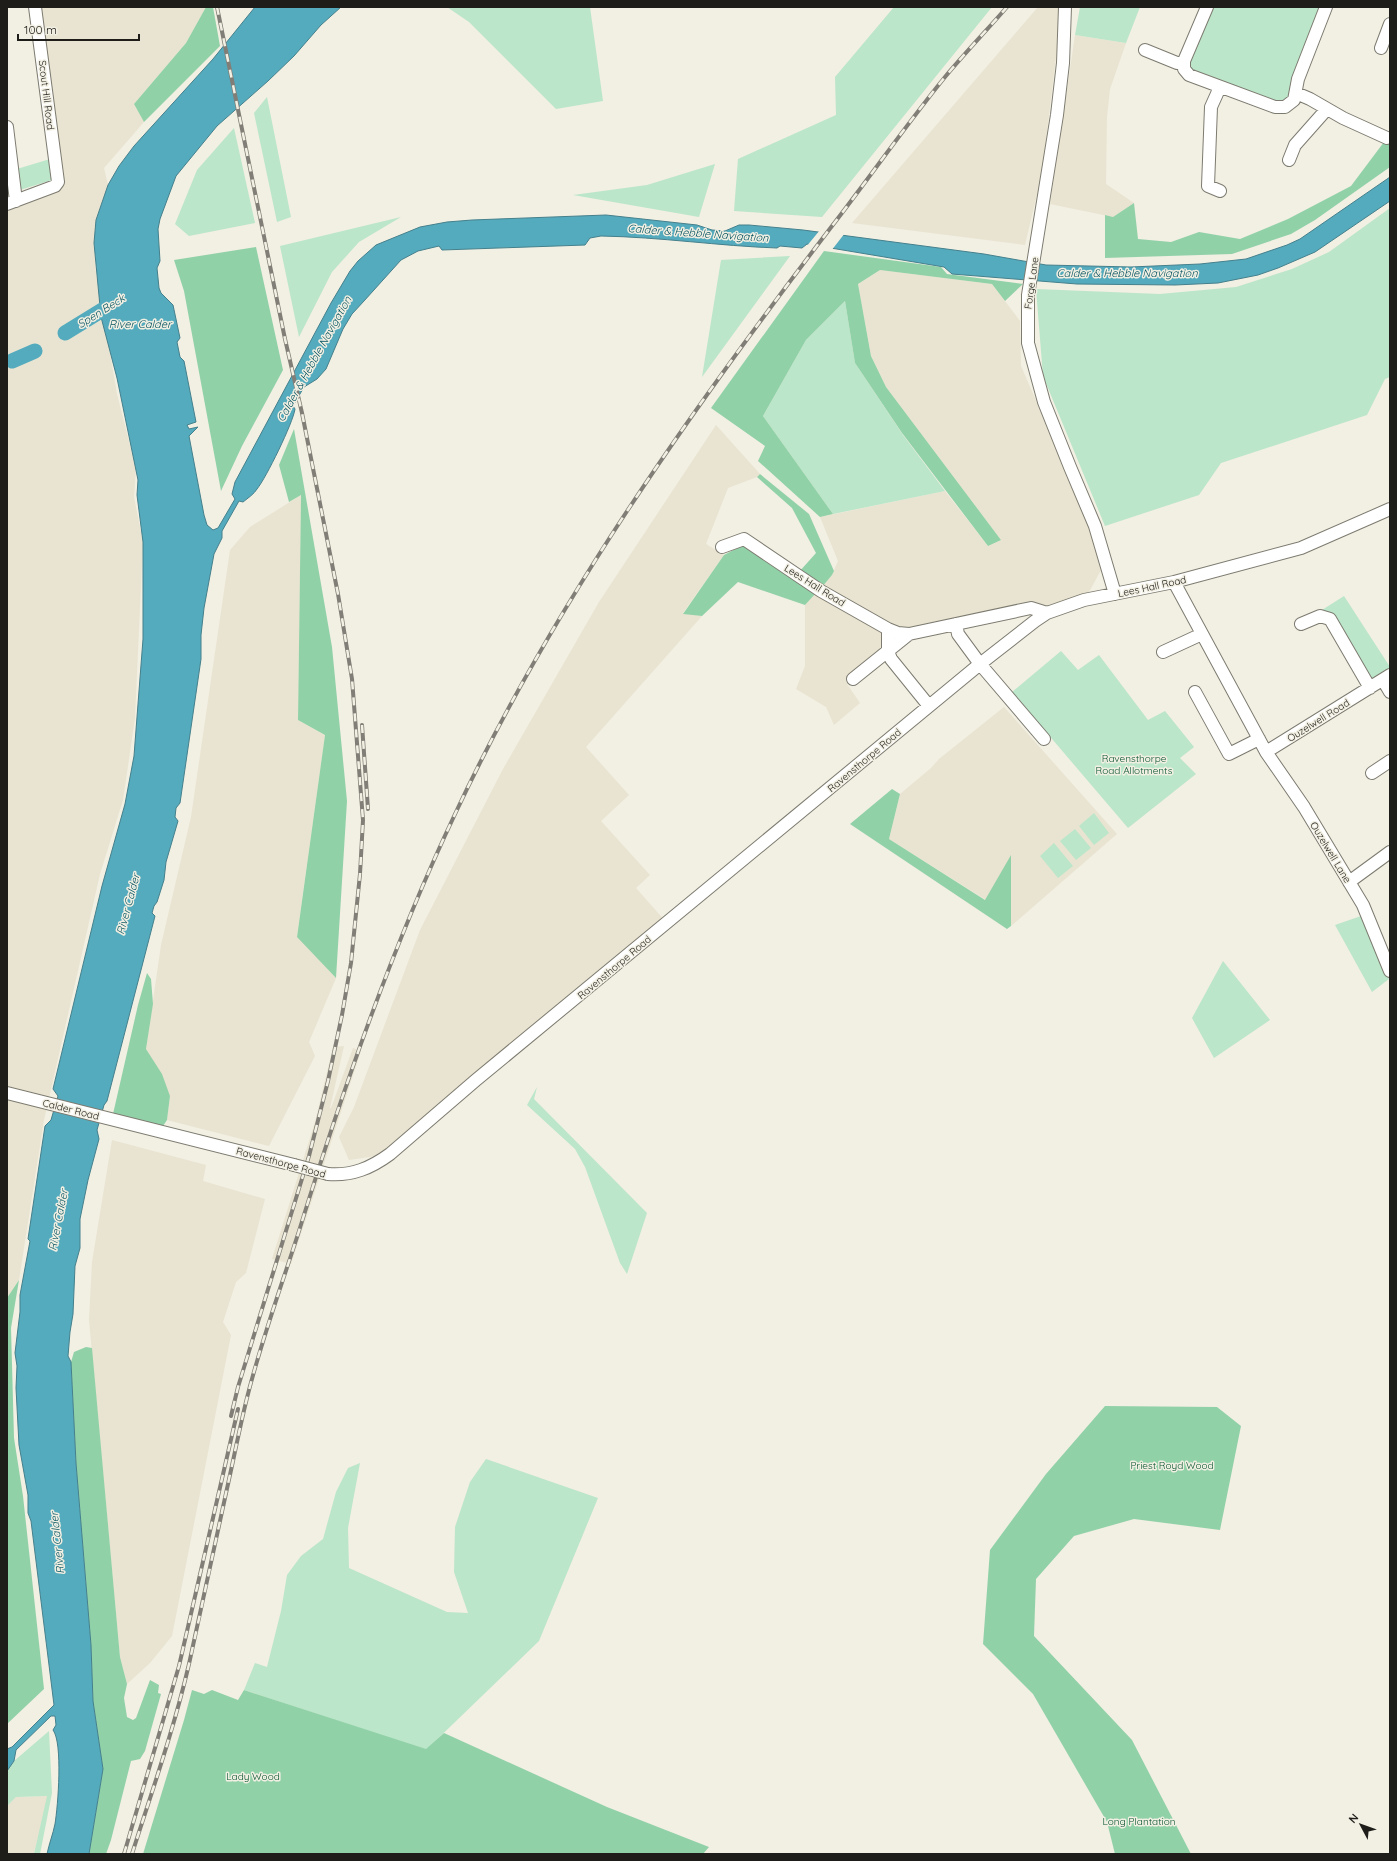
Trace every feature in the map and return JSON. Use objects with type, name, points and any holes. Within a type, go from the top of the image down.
[{"type":"street","name":"Scout Hill Road","points":[[11,203],[55,186],[58,182],[35,7]]},
{"type":"street","name":"Forge Lane","points":[[1064,7],[1063,63],[1029,286],[1027,318],[1028,342],[1044,402],[1095,526],[1115,594]]},
{"type":"street","points":[[1206,7],[1184,62],[1184,69],[1189,75],[1275,108],[1286,107],[1294,100],[1298,79],[1326,7]]},
{"type":"street","points":[[1380,48],[1390,24]]},
{"type":"street","points":[[1145,50],[1177,63],[1184,62]]},
{"type":"street","points":[[1220,87],[1212,107],[1208,186],[1220,191]]},
{"type":"street","points":[[1296,93],[1310,99],[1326,110],[1387,138]]},
{"type":"street","points":[[1288,160],[1295,145],[1326,110]]},
{"type":"street","points":[[7,127],[11,203]]},
{"type":"street","name":"Lees Hall Road","points":[[722,547],[744,539],[821,591],[888,629],[898,633],[909,634],[1031,608],[1047,613],[1084,600],[1174,582],[1301,548],[1390,509]]},
{"type":"street","name":"Ouzelwell Lane","points":[[1174,582],[1248,716],[1266,752],[1304,807],[1363,905],[1390,971]]},
{"type":"street","name":"Ravensthorpe Road","points":[[134,1124],[328,1174],[343,1176],[369,1168],[385,1158],[482,1075],[980,664],[1047,613]]},
{"type":"street","points":[[1301,624],[1320,616],[1330,619],[1370,688]]},
{"type":"street","points":[[956,624],[958,634],[980,664],[1044,739]]},
{"type":"street","points":[[888,629],[888,650],[891,659],[929,706]]},
{"type":"street","name":"Lees Hall Road","points":[[853,679],[909,634]]},
{"type":"street","points":[[1163,652],[1202,634]]},
{"type":"street","points":[[1387,678],[1390,692]]},
{"type":"street","name":"Ouzelwell Road","points":[[1266,752],[1387,678]]},
{"type":"street","points":[[1195,692],[1229,754],[1259,739]]},
{"type":"street","points":[[1372,773],[1390,761]]},
{"type":"street","points":[[1349,882],[1390,852]]},
{"type":"street","name":"Calder Road","points":[[7,1093],[134,1124]]},
{"type":"shaded area","points":[[35,7],[206,7],[186,43],[134,104],[144,122],[104,168],[108,185],[96,220],[94,243],[96,273],[117,394],[136,469],[134,497],[143,542],[135,718],[123,800],[100,874],[44,1120],[19,1280],[7,1298],[7,203],[55,186]]},
{"type":"shaded area","points":[[1038,7],[1059,7],[1059,33],[1042,173],[1025,245],[852,223]]},
{"type":"shaded area","points":[[1075,35],[1126,43],[1110,89],[1107,117],[1106,184],[1134,203],[1113,217],[1050,204]]},
{"type":"shaded area","points":[[880,270],[992,284],[1020,321],[1021,366],[1089,523],[1101,570],[1089,592],[1053,605],[909,634],[847,684],[860,703],[834,725],[826,707],[796,689],[805,666],[805,605],[832,575],[838,561],[820,517],[945,491],[988,546],[1001,540],[886,387],[871,356],[858,284]]},
{"type":"shaded area","points":[[716,425],[760,474],[757,477],[728,488],[706,544],[724,555],[683,613],[702,616],[586,747],[629,795],[601,821],[650,875],[636,888],[667,923],[390,1154],[349,1160],[339,1137],[354,1107],[420,930],[503,769],[599,602]]},
{"type":"shaded area","points":[[301,495],[298,720],[325,735],[297,936],[336,978],[309,1042],[315,1056],[269,1146],[167,1120],[170,1096],[146,1049],[161,945],[191,817],[230,550],[250,527]]},
{"type":"shaded area","points":[[1004,707],[1117,834],[1011,926],[1011,856],[986,900],[889,839],[900,794],[931,768],[939,759]]},
{"type":"shaded area","points":[[344,1046],[330,1108],[353,1048],[361,1051],[291,1264],[272,1259],[315,1122],[333,1047]]},
{"type":"shaded area","points":[[112,1140],[206,1165],[203,1181],[265,1199],[246,1273],[236,1282],[223,1322],[231,1335],[172,1636],[150,1663],[127,1684],[120,1657],[89,1320],[92,1262]]},
{"type":"shaded area","points":[[48,1796],[34,1854],[7,1854],[7,1806],[16,1797]]},
{"type":"green space","points":[[206,7],[213,7],[220,46],[144,122],[134,104],[186,43]]},
{"type":"green space","points":[[447,7],[590,7],[603,101],[556,109],[469,22]]},
{"type":"green space","points":[[894,7],[992,7],[822,217],[734,211],[738,159],[836,115],[835,77]]},
{"type":"green space","points":[[1080,7],[1140,7],[1126,43],[1075,35]]},
{"type":"green space","points":[[1207,7],[1326,7],[1285,107],[1189,75],[1184,61]]},
{"type":"green space","points":[[267,97],[291,217],[277,222],[254,113]]},
{"type":"green space","points":[[234,128],[255,223],[189,236],[175,224],[197,170]]},
{"type":"green space","points":[[1387,138],[1390,138],[1390,167],[1315,220],[1291,234],[1232,254],[1105,258],[1105,215],[1113,217],[1134,203],[1138,239],[1171,242],[1199,232],[1240,239],[1288,219],[1351,186]]},
{"type":"green space","points":[[50,159],[55,179],[20,190],[17,169]]},
{"type":"green space","points":[[715,164],[699,217],[573,195],[647,185]]},
{"type":"green space","points":[[1390,208],[1390,377],[1385,379],[1367,415],[1221,463],[1199,495],[1105,526],[1043,376],[1036,289],[1160,294],[1236,287],[1292,269],[1329,252]]},
{"type":"green space","points":[[401,217],[359,242],[332,272],[299,337],[280,246]]},
{"type":"green space","points":[[256,247],[283,370],[242,446],[221,491],[184,291],[174,260]]},
{"type":"green space","points":[[824,251],[941,267],[947,274],[1023,284],[1005,301],[992,284],[880,270],[858,284],[871,356],[886,387],[1001,540],[988,546],[902,433],[855,363],[845,301],[806,340],[763,416],[833,514],[820,517],[758,461],[765,446],[711,408]]},
{"type":"green space","points":[[790,256],[702,377],[721,260]]},
{"type":"green space","points":[[845,301],[855,363],[903,435],[945,491],[833,514],[763,416],[806,340]]},
{"type":"green space","points":[[294,429],[332,647],[347,801],[336,978],[297,937],[325,735],[298,720],[301,495],[289,502],[279,465]]},
{"type":"green space","points":[[760,474],[809,514],[834,571],[822,587],[799,572],[816,553],[792,508],[757,477]]},
{"type":"green space","points":[[743,545],[816,593],[805,605],[738,582],[702,616],[683,614],[724,555]]},
{"type":"green space","points":[[1344,596],[1390,667],[1390,674],[1371,686],[1320,614],[1322,610]]},
{"type":"green space","name":"Ravensthorpe Road Allotments","points":[[1061,651],[1078,670],[1099,655],[1148,720],[1165,711],[1194,747],[1180,758],[1196,774],[1128,828],[1012,692]]},
{"type":"green space","points":[[892,789],[900,794],[889,839],[985,900],[1011,855],[1011,926],[1007,929],[850,824]]},
{"type":"green space","points":[[1094,813],[1109,833],[1094,845],[1079,826]]},
{"type":"green space","points":[[1075,829],[1091,848],[1076,860],[1060,841]]},
{"type":"green space","points":[[1054,843],[1073,866],[1058,878],[1040,856]]},
{"type":"green space","points":[[1361,916],[1389,979],[1372,992],[1335,925]]},
{"type":"green space","points":[[1223,961],[1270,1020],[1214,1058],[1192,1018]]},
{"type":"green space","points":[[147,973],[151,979],[153,1004],[146,1049],[162,1074],[170,1096],[167,1120],[163,1126],[113,1114],[138,1005]]},
{"type":"green space","points":[[537,1087],[534,1099],[647,1213],[627,1274],[620,1263],[585,1167],[575,1149],[527,1105]]},
{"type":"green space","points":[[19,1280],[11,1328],[14,1438],[23,1496],[44,1689],[7,1724],[7,1298]]},
{"type":"green space","points":[[86,1347],[92,1348],[120,1657],[127,1684],[124,1698],[127,1717],[133,1720],[136,1718],[150,1680],[159,1685],[158,1693],[161,1694],[145,1751],[140,1759],[131,1761],[106,1854],[89,1854],[103,1769],[93,1701],[91,1645],[76,1463],[71,1362],[74,1352]]},
{"type":"green space","name":"Priest Royd Wood","points":[[1105,1406],[1217,1407],[1241,1426],[1220,1530],[1134,1519],[1074,1536],[1036,1579],[1034,1636],[1132,1740],[1191,1854],[1115,1854],[1107,1822],[1033,1694],[983,1644],[990,1550],[1046,1474]]},
{"type":"green space","points":[[486,1459],[598,1498],[539,1641],[426,1750],[244,1690],[255,1663],[267,1667],[281,1611],[287,1575],[301,1556],[323,1539],[336,1492],[348,1468],[360,1463],[348,1528],[349,1568],[447,1612],[468,1613],[454,1572],[455,1527],[470,1482]]},
{"type":"green space","name":"Lady Wood","points":[[192,1690],[204,1694],[212,1690],[238,1700],[244,1690],[426,1749],[444,1733],[607,1807],[709,1847],[703,1854],[143,1854]]},
{"type":"green space","points":[[49,1731],[52,1793],[40,1854],[34,1854],[47,1796],[16,1797],[7,1806],[7,1771],[14,1761]]},
{"type":"water","name":"River Calder","points":[[255,7],[341,7],[321,25],[294,56],[268,81],[217,126],[176,176],[160,219],[158,229],[160,261],[157,268],[159,288],[161,293],[173,305],[180,338],[177,342],[180,357],[184,361],[196,422],[187,425],[189,429],[198,427],[189,436],[204,515],[207,525],[213,530],[218,528],[235,499],[232,494],[235,482],[331,303],[350,271],[358,261],[376,245],[420,227],[447,222],[472,220],[606,215],[697,225],[712,230],[725,231],[739,225],[803,230],[984,254],[1046,265],[1131,267],[1200,264],[1246,259],[1287,245],[1300,239],[1390,177],[1390,201],[1315,252],[1258,275],[1218,283],[1175,285],[1077,284],[952,274],[944,267],[807,244],[802,248],[780,246],[777,248],[601,236],[590,238],[585,245],[442,250],[439,246],[418,251],[401,260],[352,314],[343,329],[326,369],[317,379],[304,387],[293,406],[295,409],[289,426],[279,450],[261,483],[253,494],[243,502],[239,501],[222,531],[222,538],[214,554],[204,608],[201,635],[201,659],[180,803],[176,808],[175,817],[178,821],[166,862],[164,880],[152,913],[155,916],[107,1101],[104,1105],[97,1130],[99,1139],[88,1180],[80,1219],[80,1248],[75,1266],[73,1314],[68,1356],[71,1362],[76,1463],[91,1645],[93,1701],[103,1769],[89,1854],[47,1854],[55,1824],[59,1775],[58,1748],[53,1730],[56,1725],[55,1716],[51,1716],[16,1750],[14,1761],[7,1771],[7,1749],[12,1747],[54,1705],[31,1521],[28,1513],[28,1495],[19,1445],[16,1388],[17,1366],[15,1353],[20,1312],[20,1295],[30,1241],[28,1239],[45,1126],[51,1120],[58,1096],[53,1089],[102,886],[125,804],[134,756],[143,639],[143,542],[137,495],[138,480],[117,378],[101,317],[94,243],[96,220],[108,185],[119,166],[134,146],[213,59]]},
{"type":"pier","points":[[820,230],[845,233],[831,251],[806,247]]},
{"type":"waterway","name":"Spen Beck","points":[[65,333],[117,301]]},
{"type":"waterway","name":"Spen Beck","points":[[12,361],[35,351]]},
{"type":"railway","points":[[217,7],[285,339],[302,413],[338,594],[352,679],[363,820],[360,874],[351,963],[328,1081],[309,1156],[238,1387],[231,1416]]},
{"type":"railway","points":[[132,1854],[177,1712],[195,1639],[245,1407],[266,1330],[333,1125],[370,1019],[411,914],[456,812],[495,734],[536,658],[628,509],[677,437],[728,365],[916,114],[953,68],[1007,7]]},
{"type":"railway","points":[[362,725],[368,809]]},
{"type":"railway","points":[[124,1854],[179,1666],[238,1409]]},
{"type":"water label","name":"Calder & Hebble Navigation","points":[[698,233]]},
{"type":"water label","name":"Calder & Hebble Navigation","points":[[1127,273]]},
{"type":"water label","name":"Calder & Hebble Navigation","points":[[314,359]]},
{"type":"park label","name":"Long Plantation","points":[[1139,1821]]}]
